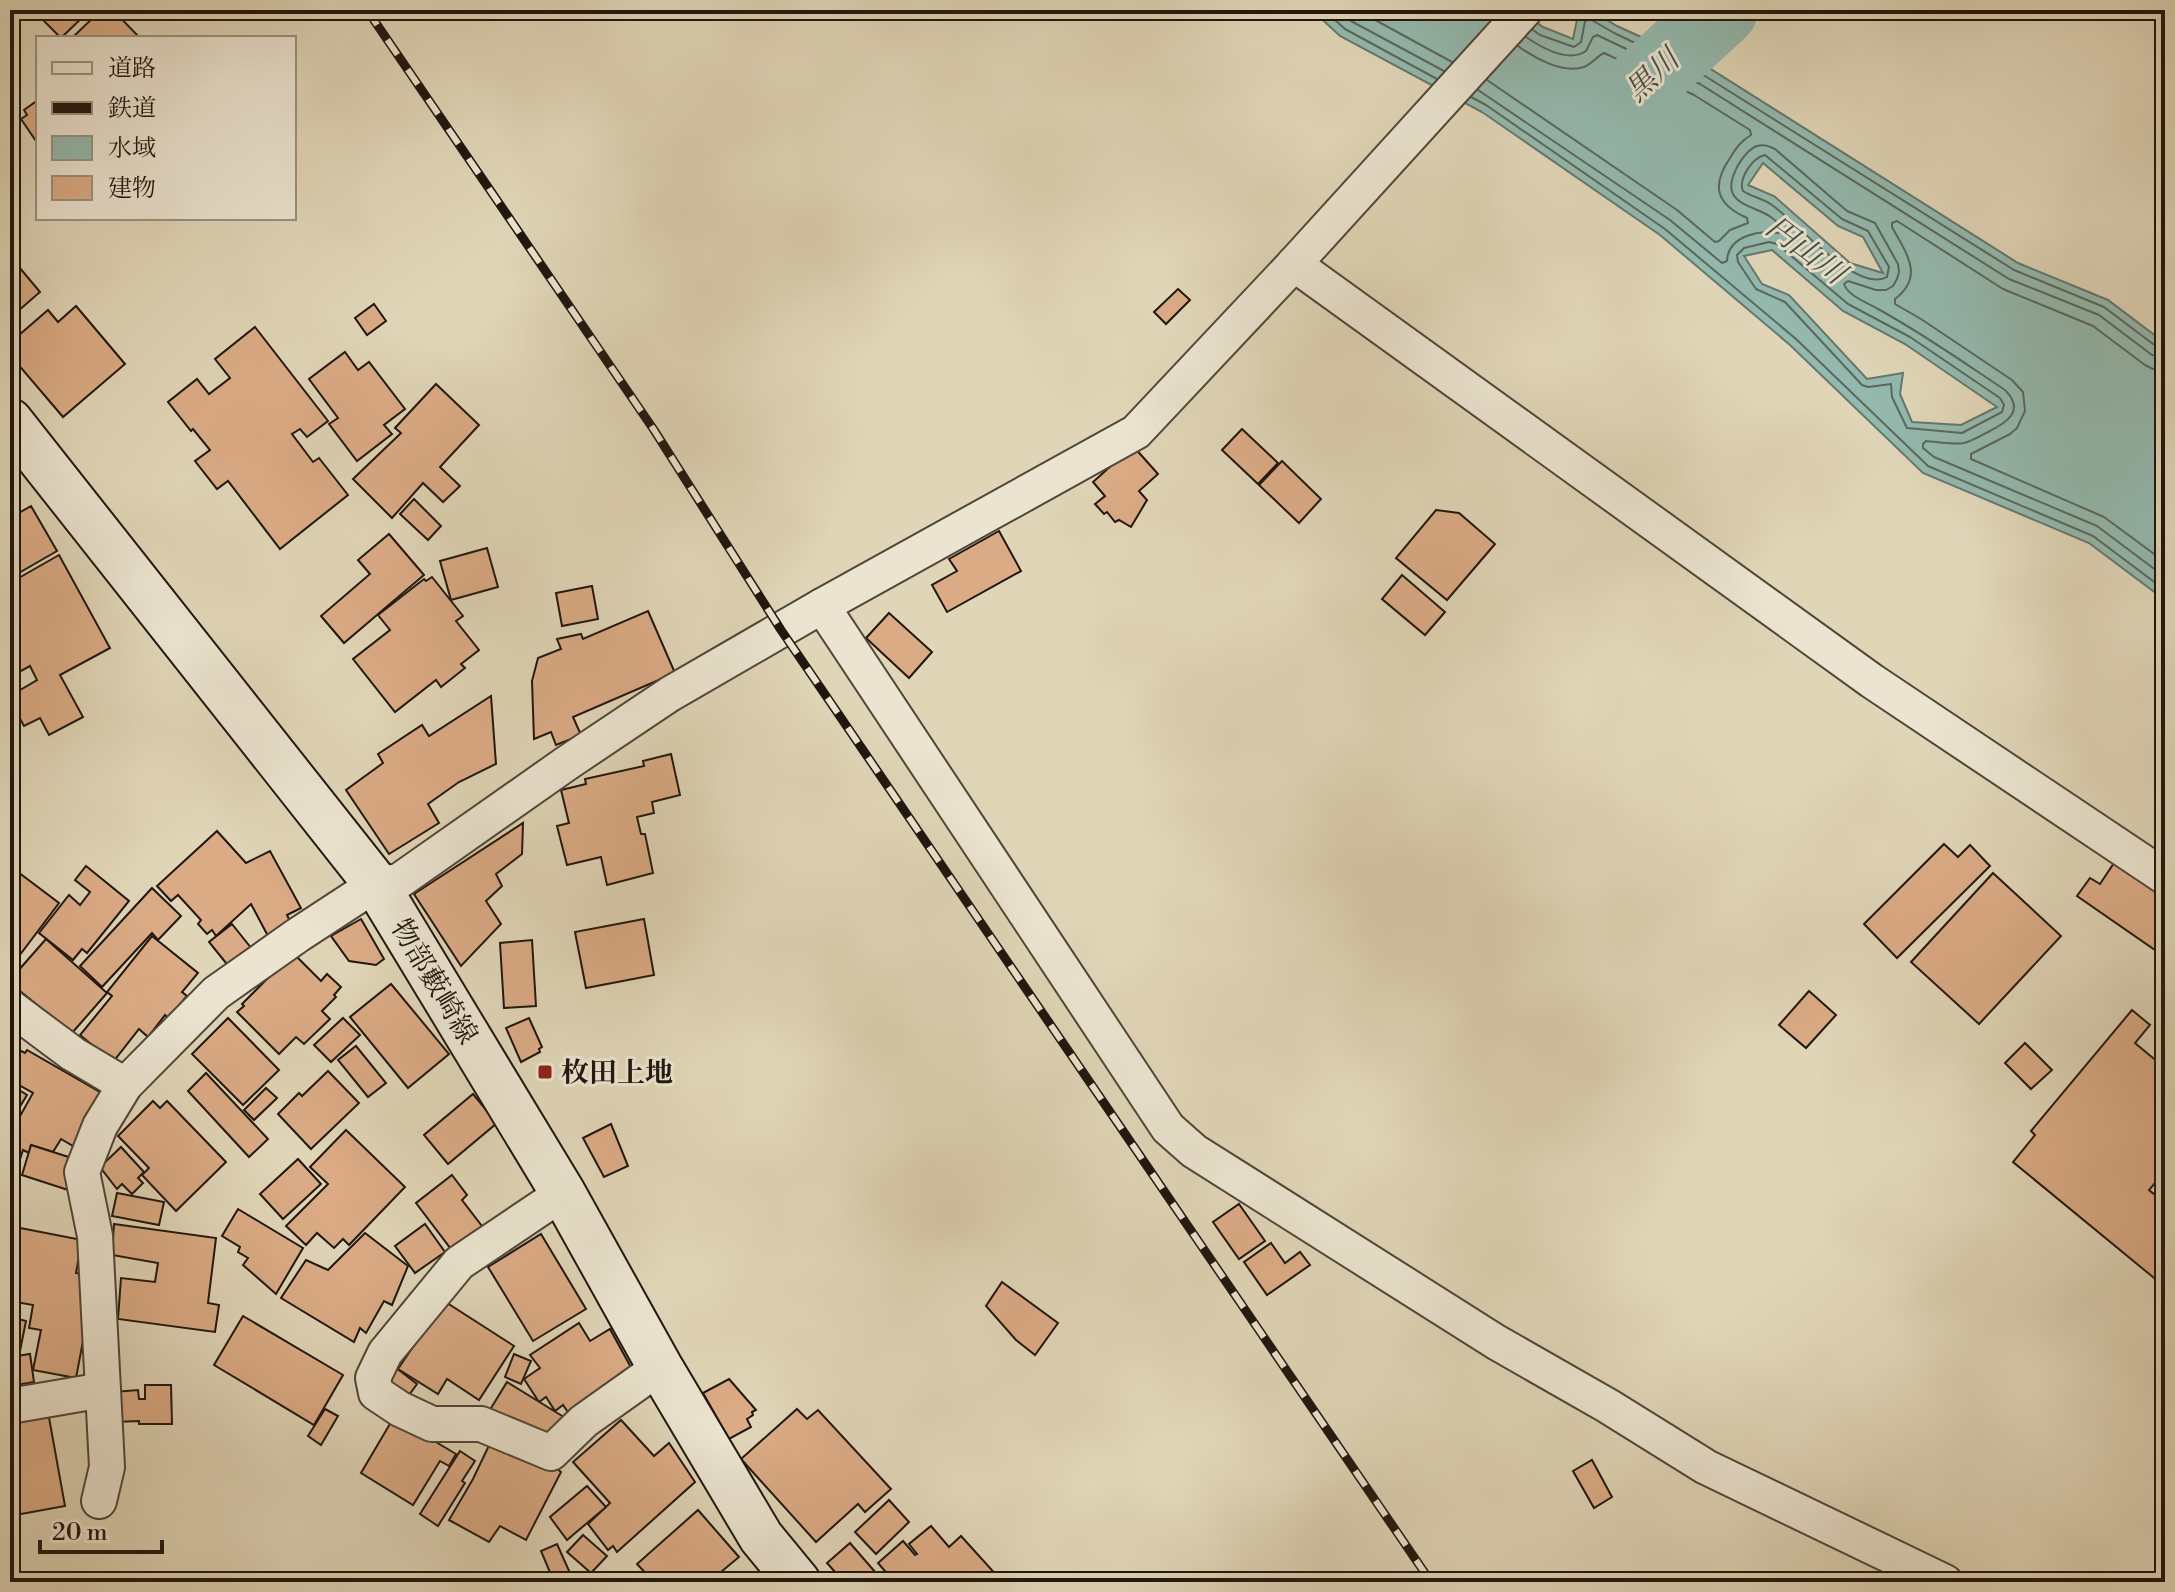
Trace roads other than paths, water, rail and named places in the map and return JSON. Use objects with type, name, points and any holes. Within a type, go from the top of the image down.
[{"type":"main road","name":"物部藪崎線","points":[[10,421],[376,884],[563,1193],[660,1367],[761,1537],[798,1582]]},
{"type":"street","points":[[99,1501],[107,1467],[95,1236],[82,1172],[100,1126],[125,1085],[216,993],[376,884],[399,881],[670,694],[1136,432],[1525,10]]},
{"type":"street","points":[[1305,252],[1872,681],[2165,877]]},
{"type":"street","points":[[822,606],[1168,1128],[1194,1151],[1496,1342],[1706,1467],[1945,1582]]},
{"type":"street","points":[[10,1007],[73,1054],[125,1085]]},
{"type":"street","points":[[563,1193],[459,1263],[385,1353],[373,1378],[376,1393],[432,1424],[481,1424],[551,1453],[584,1421],[660,1367]]},
{"type":"street","points":[[10,1406],[103,1390]]},
{"type":"water","name":"円山川","points":[[1312,10],[1520,10],[1543,27],[1573,39],[1579,10],[1590,10],[1617,26],[1709,68],[2018,263],[2108,300],[2165,343],[2165,600],[2089,543],[1923,473],[1790,345],[1660,235],[1482,112],[1340,36]],"holes":[[[1763,163],[1838,226],[1863,237],[1883,273],[1850,263],[1774,196],[1748,185]],[[1772,250],[1843,311],[1905,344],[1997,407],[1961,425],[1912,422],[1900,394],[1903,373],[1867,379],[1789,295],[1762,284],[1744,256]]]},
{"type":"waterway","name":"黒川","points":[[1617,107],[1722,10]]},
{"type":"railway","points":[[367,10],[654,430],[781,630],[1431,1582]]},
{"type":"place","name":"枚田上地","points":[[545,1072]]}]
